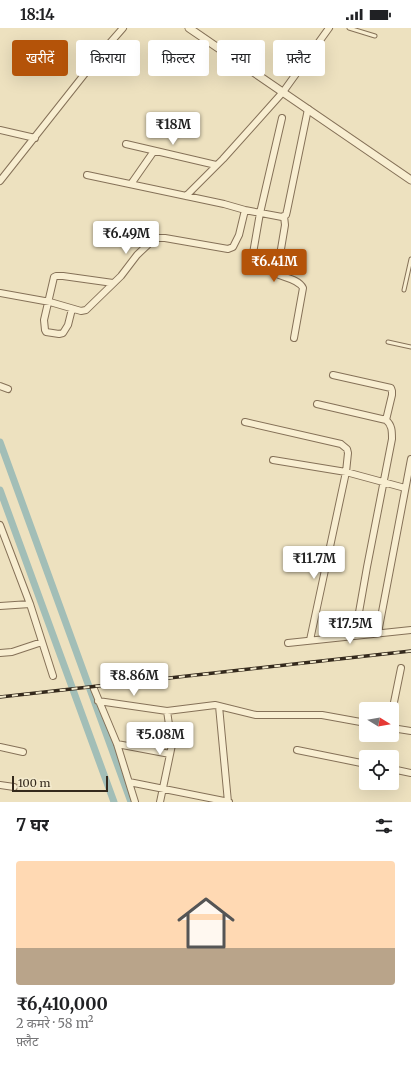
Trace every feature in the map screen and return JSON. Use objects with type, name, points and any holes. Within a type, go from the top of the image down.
[{"type":"street","points":[[0,181],[97,58],[123,28]]},
{"type":"street","points":[[189,28],[411,180]]},
{"type":"street","points":[[186,196],[283,92],[329,28]]},
{"type":"street","points":[[294,338],[303,288],[302,285],[297,282],[277,273],[285,225],[284,216],[287,211],[308,109]]},
{"type":"street","points":[[252,259],[260,213],[282,118]]},
{"type":"street","points":[[0,130],[35,138]]},
{"type":"street","points":[[126,144],[216,165]]},
{"type":"street","points":[[131,184],[154,151]]},
{"type":"street","points":[[87,174],[244,210],[282,217],[284,216]]},
{"type":"street","points":[[0,293],[47,302],[82,311],[86,310],[113,283],[137,255],[155,238],[165,238],[228,249],[233,247],[238,235],[244,210]]},
{"type":"street","points":[[72,308],[68,325],[63,333],[59,334],[46,332],[44,320],[54,277],[113,283]]},
{"type":"street","points":[[333,375],[390,388],[392,395],[386,420]]},
{"type":"street","points":[[0,386],[8,389]]},
{"type":"street","points":[[317,404],[386,420],[390,423],[392,429],[392,439],[355,636]]},
{"type":"street","points":[[245,422],[341,444],[347,449],[346,472],[310,640]]},
{"type":"street","points":[[378,633],[411,459]]},
{"type":"street","points":[[273,460],[346,472],[405,488]]},
{"type":"street","points":[[0,525],[2,537],[30,604],[53,676]]},
{"type":"street","points":[[0,606],[30,604]]},
{"type":"street","points":[[288,642],[411,630]]},
{"type":"street","points":[[0,653],[12,652],[42,642]]},
{"type":"street","points":[[394,702],[401,668]]},
{"type":"street","points":[[94,689],[117,744],[135,802]]},
{"type":"street","points":[[98,701],[167,711],[215,705],[256,715],[322,715],[359,722]]},
{"type":"street","points":[[129,782],[229,802],[219,706]]},
{"type":"street","points":[[160,802],[172,744],[167,711]]},
{"type":"street","points":[[399,729],[411,731]]},
{"type":"street","points":[[117,744],[170,754]]},
{"type":"street","points":[[0,747],[23,752]]},
{"type":"street","points":[[297,750],[359,763]]},
{"type":"street","points":[[399,770],[411,773]]},
{"type":"street","points":[[0,785],[14,788]]},
{"type":"lane","points":[[349,28],[375,36]]},
{"type":"lane","points":[[404,290],[411,259]]},
{"type":"lane","points":[[388,342],[411,347]]},
{"type":"waterway","points":[[0,442],[131,802]]},
{"type":"waterway","points":[[0,490],[114,802]]},
{"type":"railway","points":[[0,697],[411,651]]}]
